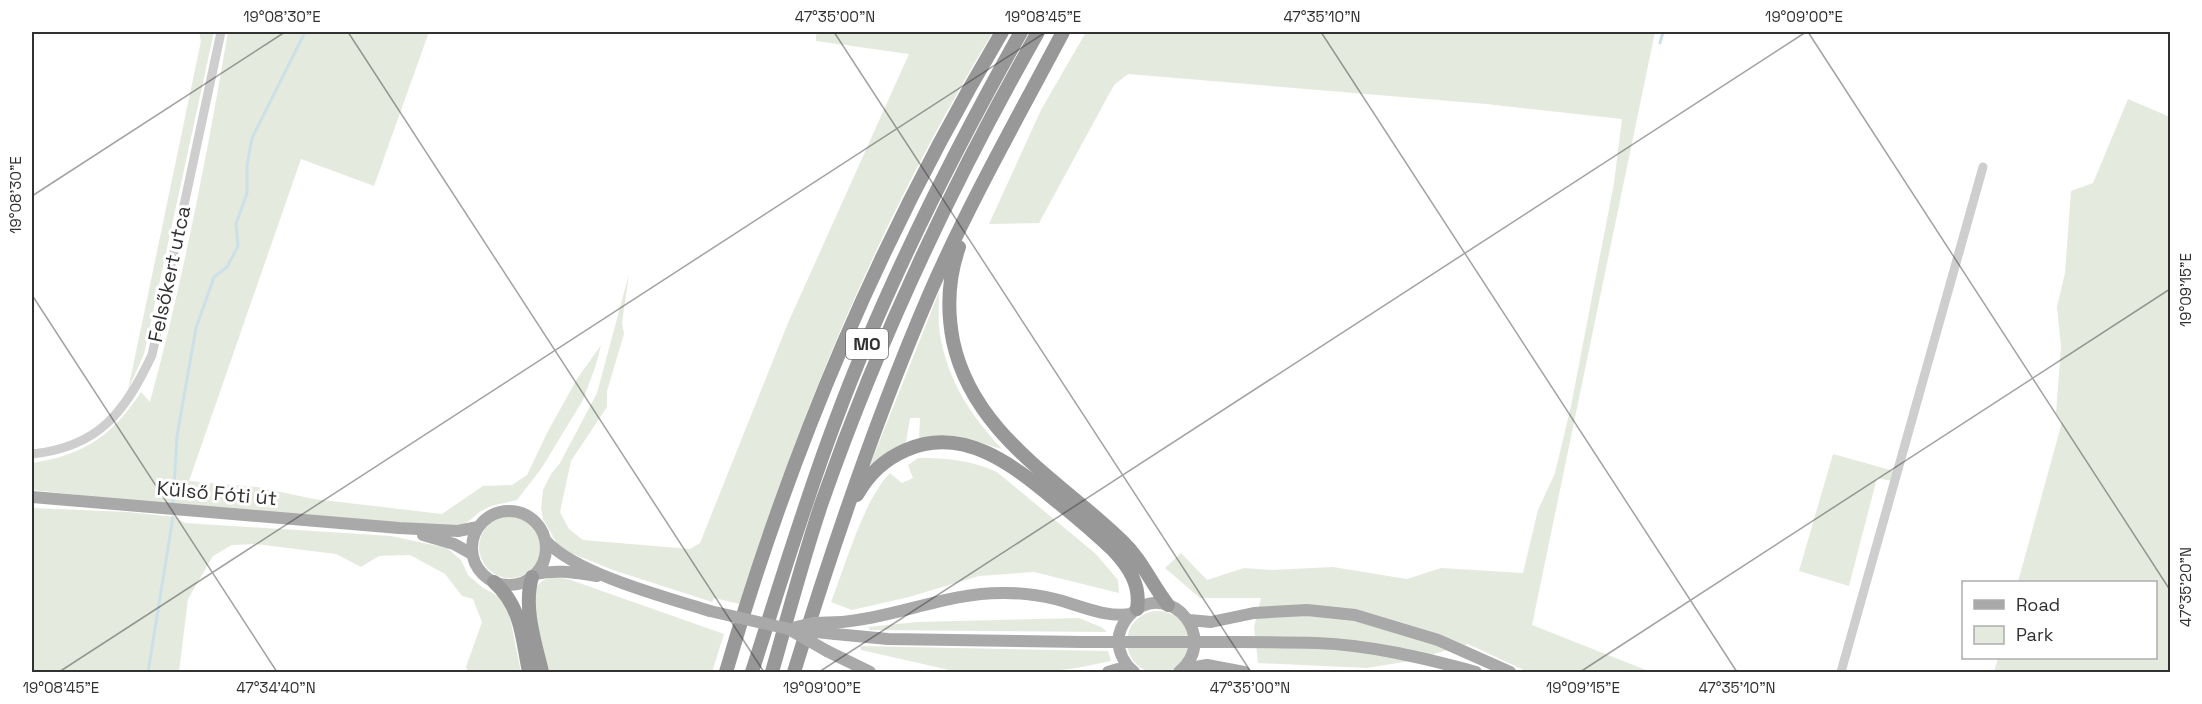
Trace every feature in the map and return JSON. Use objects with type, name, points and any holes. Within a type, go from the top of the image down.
[{"type":"highway","points":[[726,672],[771,526],[842,344],[908,202],[966,92],[1002,32]]},
{"type":"highway","name":"M0","points":[[752,672],[816,474],[864,349],[952,157],[1021,32]]},
{"type":"highway","name":"M0","points":[[772,672],[821,504],[874,366],[922,254],[967,160],[1038,32]]},
{"type":"highway","points":[[794,672],[869,443],[896,374],[933,286],[1063,32]]},
{"type":"highway","points":[[968,216],[954,261],[949,309],[956,356],[971,393],[999,432],[1028,460],[1125,543],[1168,605]]},
{"type":"highway","points":[[844,518],[871,475],[894,455],[922,444],[953,443],[989,452],[1018,468],[1113,550],[1127,565],[1137,585],[1139,596],[1134,611]]},
{"type":"highway","points":[[534,575],[528,591],[528,606],[542,672]]},
{"type":"highway","points":[[494,582],[505,592],[515,609],[530,672]]},
{"type":"main road","name":"Külső Fóti út","points":[[32,497],[399,528],[459,531],[478,527]]},
{"type":"main road","points":[[611,579],[555,550],[546,541],[537,523],[518,511],[496,512],[486,518],[478,527],[472,540],[472,554],[476,566],[483,575],[494,582],[516,585],[534,575],[549,571],[564,571],[611,579],[710,611],[789,629],[888,639],[1317,643],[1370,648],[1414,656],[1476,672]]},
{"type":"main road","name":"Külső Fóti út","points":[[399,528],[454,544],[472,554]]},
{"type":"main road","points":[[534,575],[543,564],[546,541]]},
{"type":"main road","points":[[789,629],[813,623],[881,617],[947,598],[1004,593],[1051,598],[1120,616],[1152,604],[1168,605],[1180,611],[1189,620],[1195,641],[1192,656],[1182,670]]},
{"type":"main road","points":[[1189,620],[1210,622],[1254,613],[1307,610],[1355,615],[1438,640],[1510,672]]},
{"type":"main road","points":[[1132,671],[1120,652],[1119,641],[1124,622],[1134,611]]},
{"type":"main road","points":[[789,629],[870,672]]},
{"type":"main road","points":[[1182,670],[1207,665],[1244,672]]},
{"type":"main road","points":[[1108,672],[1124,668],[1132,671]]},
{"type":"street","name":"Felsőkert utca","points":[[32,454],[51,452],[71,446],[90,436],[107,423],[135,389],[152,355],[221,32]]},
{"type":"street","points":[[1841,672],[1983,167]]},
{"type":"green space","points":[[199,32],[214,32],[144,354],[128,390],[201,41]]},
{"type":"green space","points":[[228,32],[429,32],[374,186],[301,159],[189,481],[257,487],[314,499],[442,514],[483,486],[512,485],[527,475],[577,379],[601,345],[583,400],[541,469],[517,500],[487,508],[459,527],[188,507],[32,490],[32,463],[67,455],[95,441],[119,421],[141,392],[150,402],[194,218]]},
{"type":"green space","points":[[821,32],[993,32],[917,168],[849,310],[790,456],[740,604],[714,598],[712,602],[613,570],[571,553],[558,545],[543,519],[541,508],[543,490],[597,393],[629,274],[622,323],[624,334],[607,391],[607,407],[571,461],[560,512],[569,529],[583,540],[690,549],[700,543],[788,323],[909,54],[816,41],[816,35]]},
{"type":"green space","points":[[1086,32],[1655,32],[1532,625],[1651,672],[1528,672],[1468,644],[1410,661],[1367,668],[1258,663],[1254,627],[1261,598],[1200,598],[1165,568],[1181,553],[1207,580],[1244,568],[1272,570],[1333,567],[1407,579],[1441,568],[1523,573],[1538,510],[1555,473],[1571,406],[1614,183],[1622,119],[1486,104],[1128,74],[1114,85],[1039,223],[989,224],[1041,110]]},
{"type":"green space","points":[[2128,99],[2170,117],[2170,672],[1994,672],[1998,659],[2157,659],[2157,581],[2018,581],[2062,422],[2056,413],[2061,347],[2057,307],[2065,273],[2071,191],[2093,183]]},
{"type":"green space","points":[[939,292],[940,335],[955,383],[980,424],[1002,449],[966,439],[919,440],[920,418],[910,418],[906,442],[870,465]]},
{"type":"green space","points":[[1833,454],[1894,471],[1892,481],[1877,478],[1849,586],[1799,571]]},
{"type":"green space","points":[[918,458],[958,460],[997,472],[1096,554],[1118,580],[1119,593],[1034,572],[979,576],[909,597],[852,610],[831,602],[863,516],[880,485],[890,473],[902,483],[913,478],[908,465]]},
{"type":"green space","points":[[32,508],[128,512],[175,517],[185,523],[391,536],[447,548],[461,560],[468,575],[483,588],[500,597],[509,613],[521,672],[468,672],[466,667],[482,622],[473,599],[462,596],[445,574],[410,555],[379,556],[361,567],[336,554],[256,544],[232,545],[213,556],[188,599],[179,672],[32,672]]},
{"type":"green space","points":[[504,516],[516,516],[532,525],[539,535],[541,547],[539,559],[532,569],[516,578],[504,578],[493,573],[484,564],[479,553],[479,541],[484,530],[493,521]]},
{"type":"green space","points":[[551,577],[568,579],[724,634],[712,672],[547,672],[536,625],[535,588],[542,581]]},
{"type":"green space","points":[[1152,611],[1164,611],[1180,620],[1187,630],[1189,642],[1187,654],[1180,664],[1164,673],[1152,673],[1141,668],[1132,659],[1127,648],[1127,636],[1132,625],[1141,616]]},
{"type":"green space","points":[[1079,618],[1107,632],[870,630],[868,627],[916,622]]},
{"type":"green space","points":[[860,646],[1108,651],[1111,661],[1044,672],[958,672],[861,650]]},
{"type":"waterway","points":[[173,504],[177,436],[196,328],[214,277],[227,267],[238,246],[236,224],[247,193],[247,166],[252,138],[305,32]]},
{"type":"waterway","points":[[1660,43],[1663,32]]},
{"type":"waterway","points":[[148,672],[173,517]]}]
